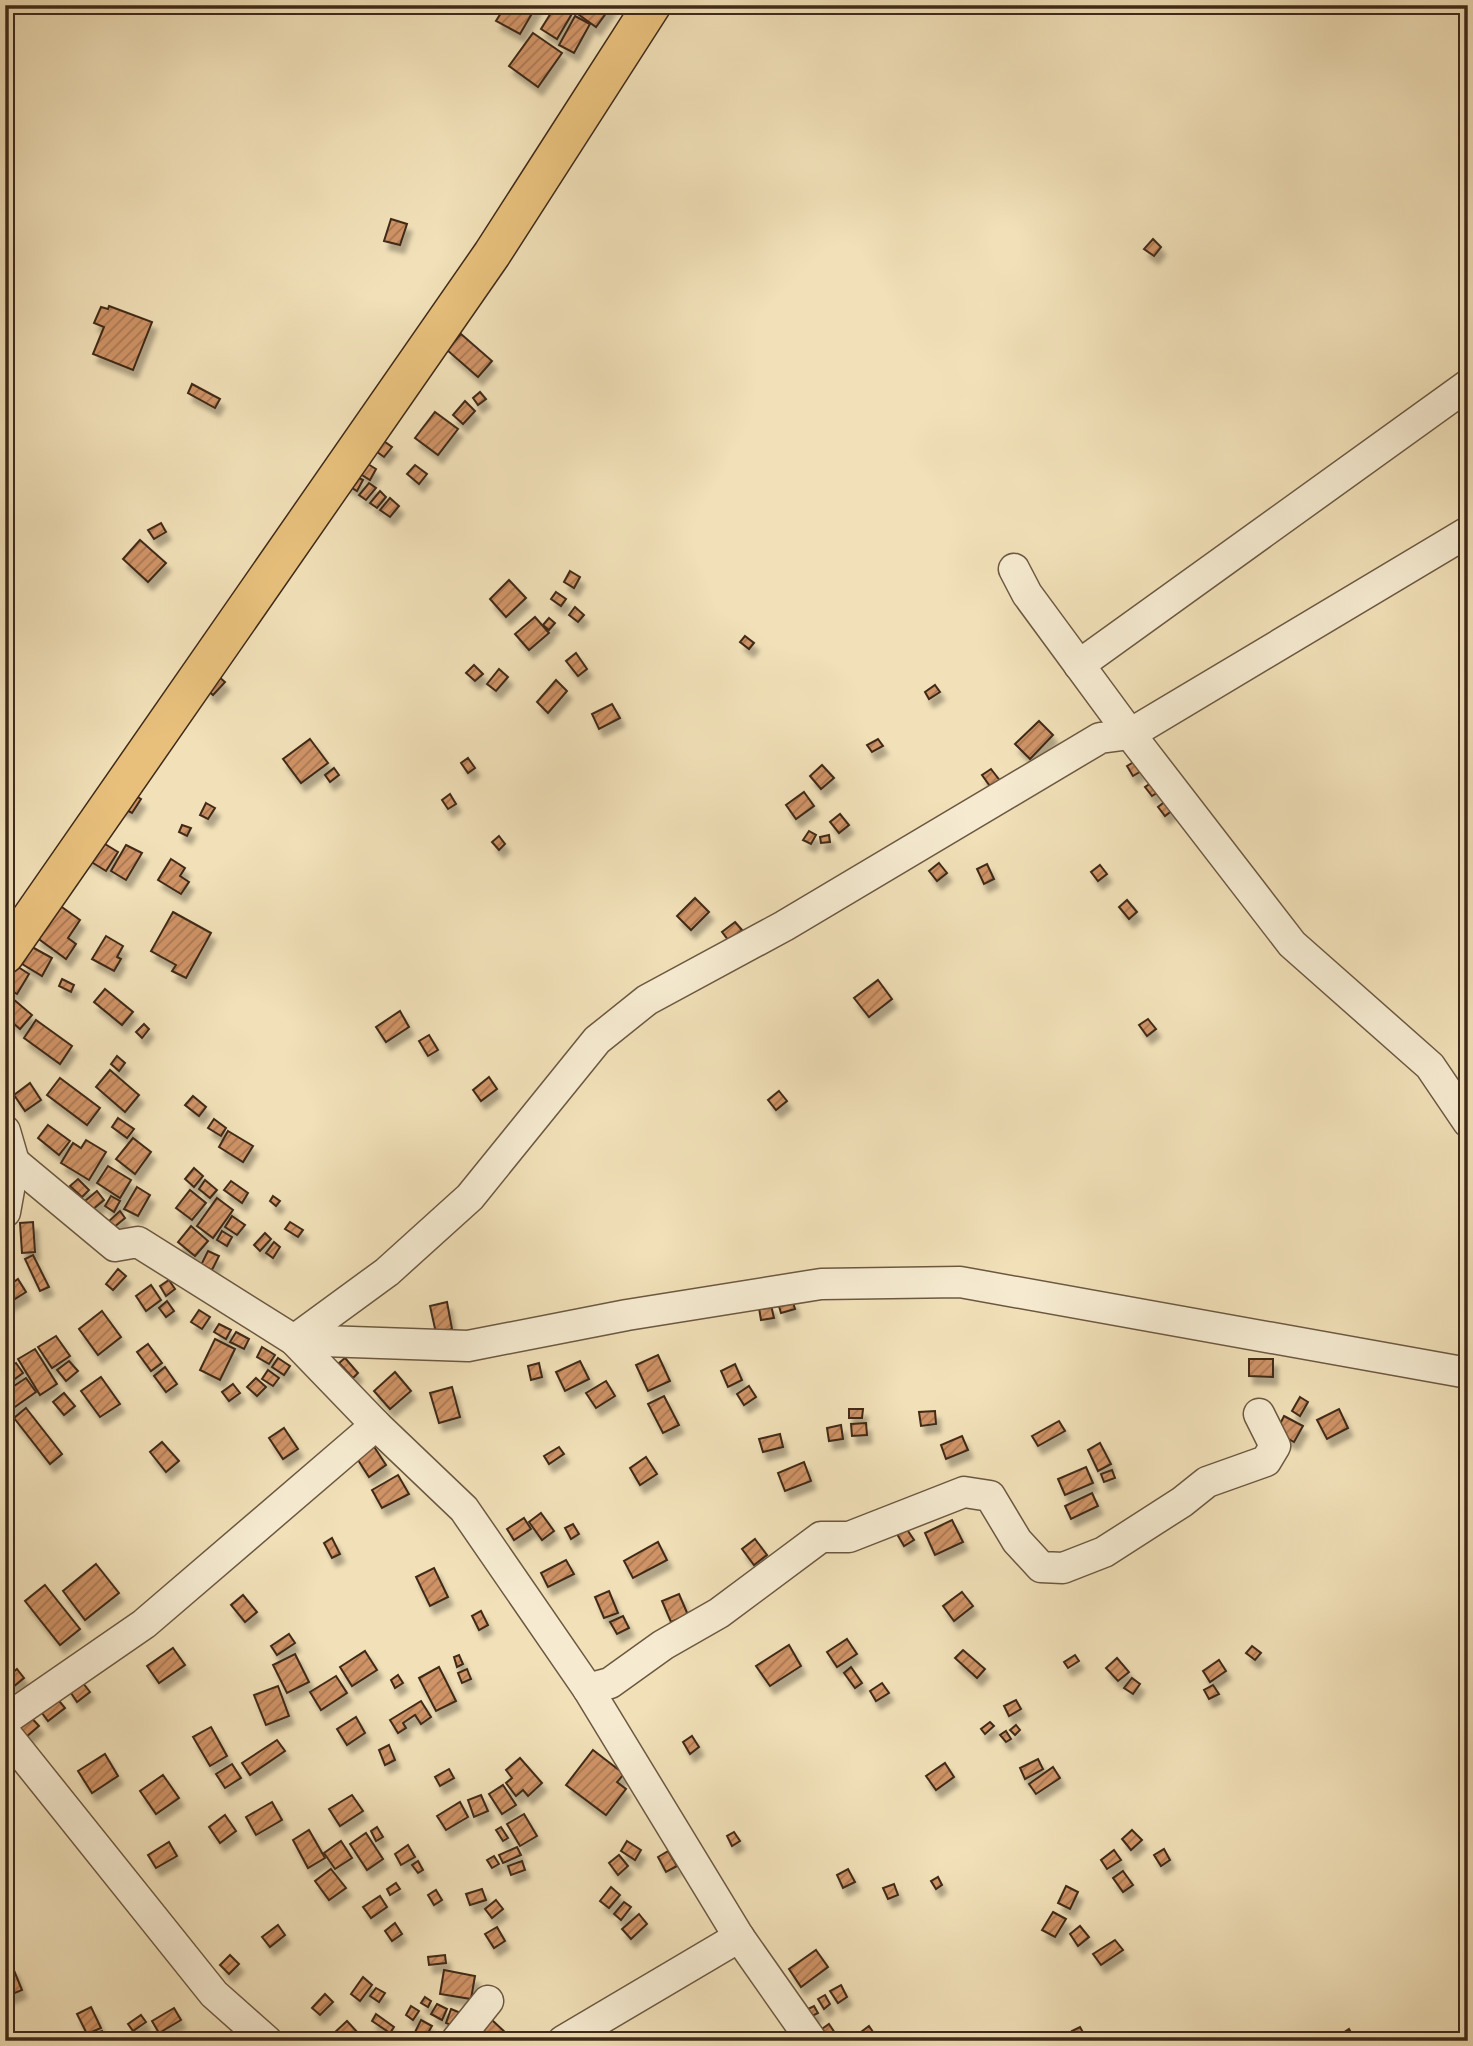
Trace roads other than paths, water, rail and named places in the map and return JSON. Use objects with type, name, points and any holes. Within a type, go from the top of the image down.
[{"type":"main road","points":[[5,955],[492,254],[652,5]]},
{"type":"street","points":[[1079,665],[1468,385]]},
{"type":"street","points":[[294,1340],[387,1272],[470,1197],[597,1040],[647,1000],[784,926],[1100,738],[1130,734],[1468,532]]},
{"type":"street","points":[[1014,569],[1027,594],[1130,734],[1292,944],[1430,1066],[1468,1122]]},
{"type":"street","points":[[5,1131],[14,1162],[5,1212]]},
{"type":"street","points":[[14,1162],[114,1246],[138,1242],[294,1340],[376,1425],[464,1509],[588,1689],[739,1937],[812,2041]]},
{"type":"street","points":[[294,1340],[468,1346],[627,1315],[821,1284],[960,1282],[1468,1373]]},
{"type":"street","points":[[588,1689],[610,1683],[663,1645],[719,1614],[821,1537],[849,1537],[964,1492],[990,1496],[1017,1541],[1041,1567],[1063,1568],[1104,1552],[1182,1502],[1207,1482],[1266,1461],[1275,1446],[1259,1414]]},
{"type":"street","points":[[5,1720],[144,1624],[376,1425]]},
{"type":"street","points":[[5,1733],[214,1994],[267,2041]]},
{"type":"street","points":[[563,2041],[739,1937]]},
{"type":"street","points":[[456,2041],[488,2001]]}]
